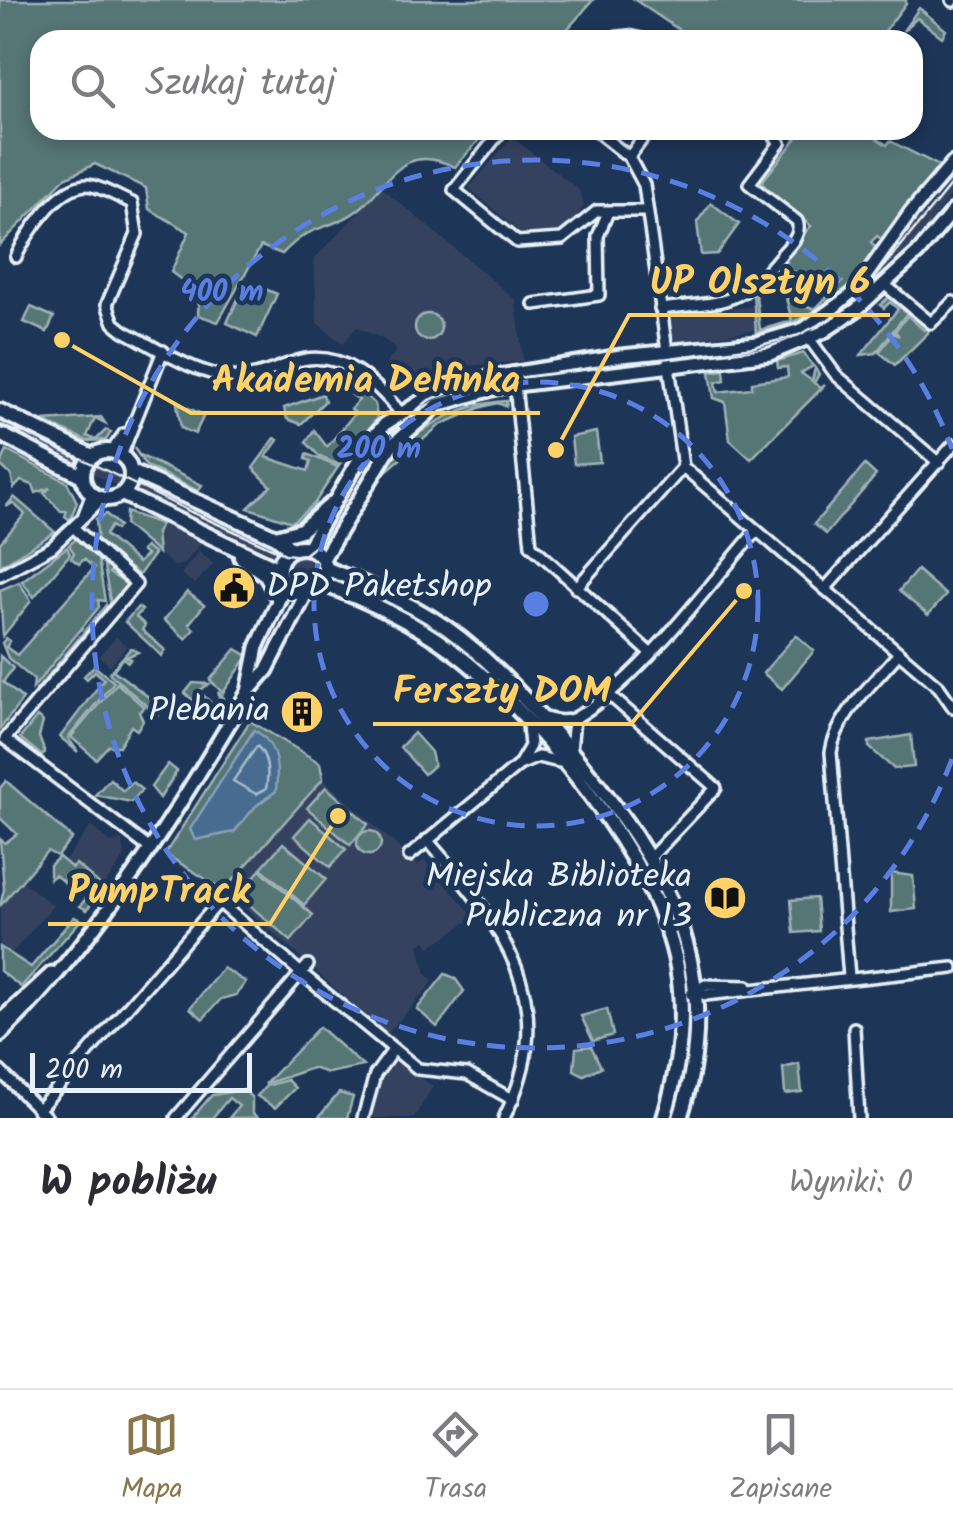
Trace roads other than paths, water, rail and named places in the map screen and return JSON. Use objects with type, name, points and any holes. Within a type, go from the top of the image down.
[{"type":"main road","points":[[0,411],[92,456],[116,454],[134,472],[276,537],[292,549]]},
{"type":"main road","points":[[0,434],[80,475],[98,496],[122,494],[226,540],[279,569]]},
{"type":"main road","points":[[80,475],[92,456]]},
{"type":"main road","points":[[122,494],[134,472]]},
{"type":"main road","points":[[276,537],[302,530],[334,502]]},
{"type":"main road","points":[[226,540],[282,592],[308,592],[320,584],[324,564]]},
{"type":"main road","points":[[282,592],[279,569],[283,556],[292,549],[308,547],[324,564],[436,622],[540,716],[566,757],[652,856],[677,908],[692,962],[694,1062],[680,1118]]},
{"type":"main road","points":[[320,584],[471,657],[528,725],[566,757]]},
{"type":"main road","points":[[619,821],[659,904],[678,972],[680,1045],[664,1118]]},
{"type":"street","points":[[494,140],[454,190],[517,242],[562,239],[589,214],[646,211]]},
{"type":"street","points":[[608,140],[629,157],[644,185],[683,466],[939,687],[953,707]]},
{"type":"street","points":[[629,157],[642,140]]},
{"type":"street","points":[[660,309],[743,296],[770,270],[800,230],[797,221],[749,184],[780,143],[778,140]]},
{"type":"street","points":[[324,564],[384,456],[411,425],[451,399],[514,380],[665,352],[806,334],[853,294],[911,212],[953,163]]},
{"type":"street","points":[[16,257],[33,224],[77,188],[87,185],[132,203],[137,234],[107,304],[114,322],[124,331],[229,378],[248,378],[320,355],[355,370],[411,425]]},
{"type":"street","points":[[308,547],[371,439],[401,413],[450,387],[667,370],[752,359],[842,321],[884,284],[953,211]]},
{"type":"street","points":[[534,304],[600,295],[598,236],[608,212]]},
{"type":"street","points":[[884,284],[931,322],[953,302]]},
{"type":"street","points":[[806,334],[836,374],[939,462]]},
{"type":"street","points":[[116,454],[163,351]]},
{"type":"street","points":[[514,380],[528,537],[542,559],[649,652]]},
{"type":"street","points":[[825,589],[953,445]]},
{"type":"street","points":[[576,588],[683,466]]},
{"type":"street","points":[[0,575],[52,546],[77,524],[98,496]]},
{"type":"street","points":[[77,524],[136,584],[4,739],[149,848]]},
{"type":"street","points":[[540,716],[557,722],[574,719],[607,693],[649,652],[756,531]]},
{"type":"street","points":[[248,692],[257,647],[282,592]]},
{"type":"street","points":[[0,1035],[44,993],[149,848],[248,692],[267,670],[308,592]]},
{"type":"street","points":[[849,977],[831,752],[834,735],[846,717],[898,654]]},
{"type":"street","points":[[607,693],[716,788],[652,856]]},
{"type":"street","points":[[409,856],[518,765],[538,756],[566,757],[574,719]]},
{"type":"street","points":[[518,765],[530,746],[528,725]]},
{"type":"street","points":[[428,840],[492,916],[518,969],[529,1036],[513,1100],[504,1118]]},
{"type":"street","points":[[38,1110],[218,902],[305,969],[418,1069],[467,1074],[513,1100]]},
{"type":"street","points":[[0,1021],[74,953]]},
{"type":"street","points":[[692,962],[722,989]]},
{"type":"street","points":[[680,1008],[695,991],[953,968]]},
{"type":"street","points":[[176,1118],[305,969]]},
{"type":"street","points":[[678,972],[695,991]]},
{"type":"street","points":[[696,1018],[702,1006],[722,989]]},
{"type":"street","points":[[854,1028],[859,1118]]},
{"type":"street","points":[[363,1118],[375,1075],[393,1050]]},
{"type":"street","points":[[0,1071],[47,1118]]},
{"type":"water","points":[[254,730],[268,741],[275,756],[276,791],[256,806],[234,832],[195,840],[190,829]]},
{"type":"tram line","points":[[0,428],[31,434],[191,512],[285,554],[302,556],[320,542],[378,443],[429,400],[477,383],[754,347],[799,335],[833,317],[866,289],[953,182]]},
{"type":"place","name":"Akademia Delfinka","points":[[62,340]]},
{"type":"place","name":"UP Olsztyn 6","points":[[556,450]]},
{"type":"place","name":"DPD Paketshop","points":[[234,588]]},
{"type":"place","name":"Ferszty DOM","points":[[744,591]]},
{"type":"place","name":"Plebania","points":[[302,712]]},
{"type":"place","name":"PumpTrack","points":[[338,816]]},
{"type":"place","name":"Miejska Biblioteka Publiczna nr 13","points":[[725,898]]}]
